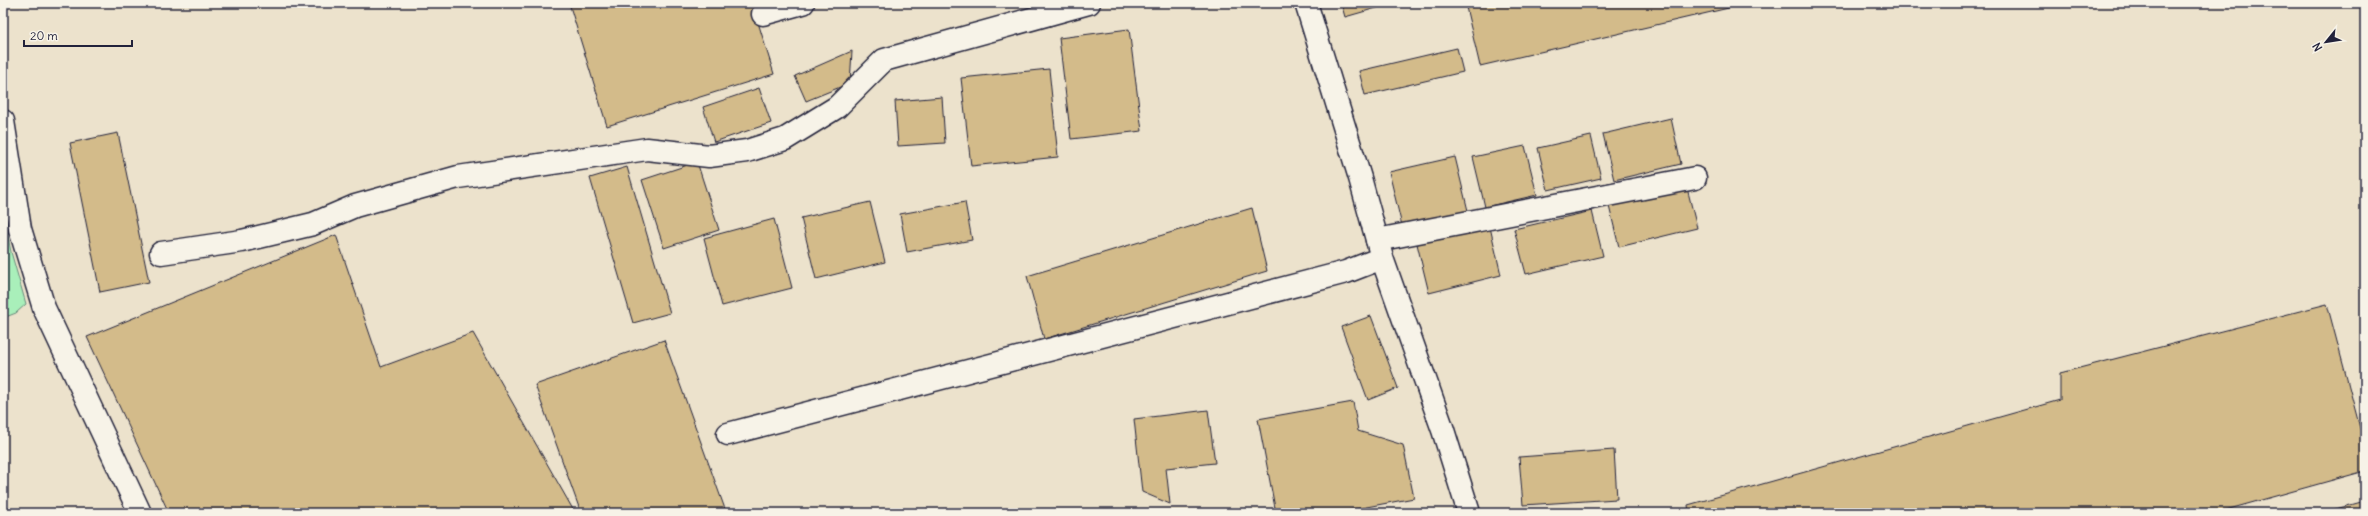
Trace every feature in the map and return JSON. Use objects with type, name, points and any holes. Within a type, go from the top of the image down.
[{"type":"street","points":[[763,14],[803,3]]},
{"type":"street","points":[[161,253],[242,241],[313,224],[355,206],[458,177],[647,149],[709,156],[747,151],[785,139],[837,107],[884,60],[1089,3]]},
{"type":"street","points":[[1306,3],[1360,178],[1380,249],[1443,430],[1469,513]]},
{"type":"street","points":[[3,121],[20,229],[44,308],[140,513]]},
{"type":"street","points":[[728,434],[1346,272],[1380,249],[1695,178]]},
{"type":"green space","points":[[3,211],[11,252],[26,304],[16,313],[3,318]]},
{"type":"building","points":[[569,3],[752,3],[774,74],[607,126]]},
{"type":"building","points":[[1341,3],[1394,3],[1345,17]]},
{"type":"building","points":[[1465,3],[1750,3],[1480,66]]},
{"type":"building","points":[[1129,29],[1142,131],[1071,139],[1059,38]]},
{"type":"building","points":[[1457,48],[1463,72],[1365,95],[1359,71]]},
{"type":"building","points":[[852,51],[850,83],[806,101],[795,76]]},
{"type":"building","points":[[1049,69],[1058,157],[971,166],[961,78]]},
{"type":"building","points":[[759,88],[771,123],[714,142],[703,107]]},
{"type":"building","points":[[942,97],[945,143],[898,146],[895,101]]},
{"type":"building","points":[[1671,118],[1681,164],[1614,180],[1603,134]]},
{"type":"building","points":[[118,133],[149,282],[100,292],[70,143]]},
{"type":"building","points":[[1591,136],[1601,178],[1548,190],[1538,148]]},
{"type":"building","points":[[1525,146],[1537,195],[1485,207],[1473,157]]},
{"type":"building","points":[[1455,157],[1469,215],[1403,230],[1389,172]]},
{"type":"building","points":[[697,162],[719,230],[664,248],[642,180]]},
{"type":"building","points":[[627,167],[670,313],[633,323],[590,178]]},
{"type":"building","points":[[1686,184],[1697,228],[1619,247],[1608,202]]},
{"type":"building","points":[[870,202],[885,262],[816,279],[801,218]]},
{"type":"building","points":[[965,202],[972,240],[907,252],[900,214]]},
{"type":"building","points":[[1252,208],[1267,271],[1044,339],[1027,276]]},
{"type":"building","points":[[1592,211],[1603,256],[1526,274],[1514,229]]},
{"type":"building","points":[[774,219],[792,288],[722,306],[704,238]]},
{"type":"building","points":[[1490,227],[1501,275],[1429,293],[1417,244]]},
{"type":"building","points":[[336,235],[381,367],[473,333],[575,513],[169,513],[87,337]]},
{"type":"building","points":[[2327,304],[2365,447],[2365,471],[2215,513],[1689,513],[1688,505],[2060,400],[2060,373]]},
{"type":"building","points":[[1371,316],[1398,388],[1368,400],[1341,327]]},
{"type":"building","points":[[664,340],[725,509],[714,513],[581,513],[535,385]]},
{"type":"building","points":[[1353,402],[1358,431],[1403,445],[1414,498],[1335,513],[1276,513],[1258,419]]},
{"type":"building","points":[[1208,410],[1215,463],[1166,468],[1170,504],[1142,492],[1134,419]]},
{"type":"building","points":[[1614,450],[1617,499],[1523,505],[1519,457]]},
{"type":"building","points":[[2365,501],[2365,513],[2321,513]]}]
